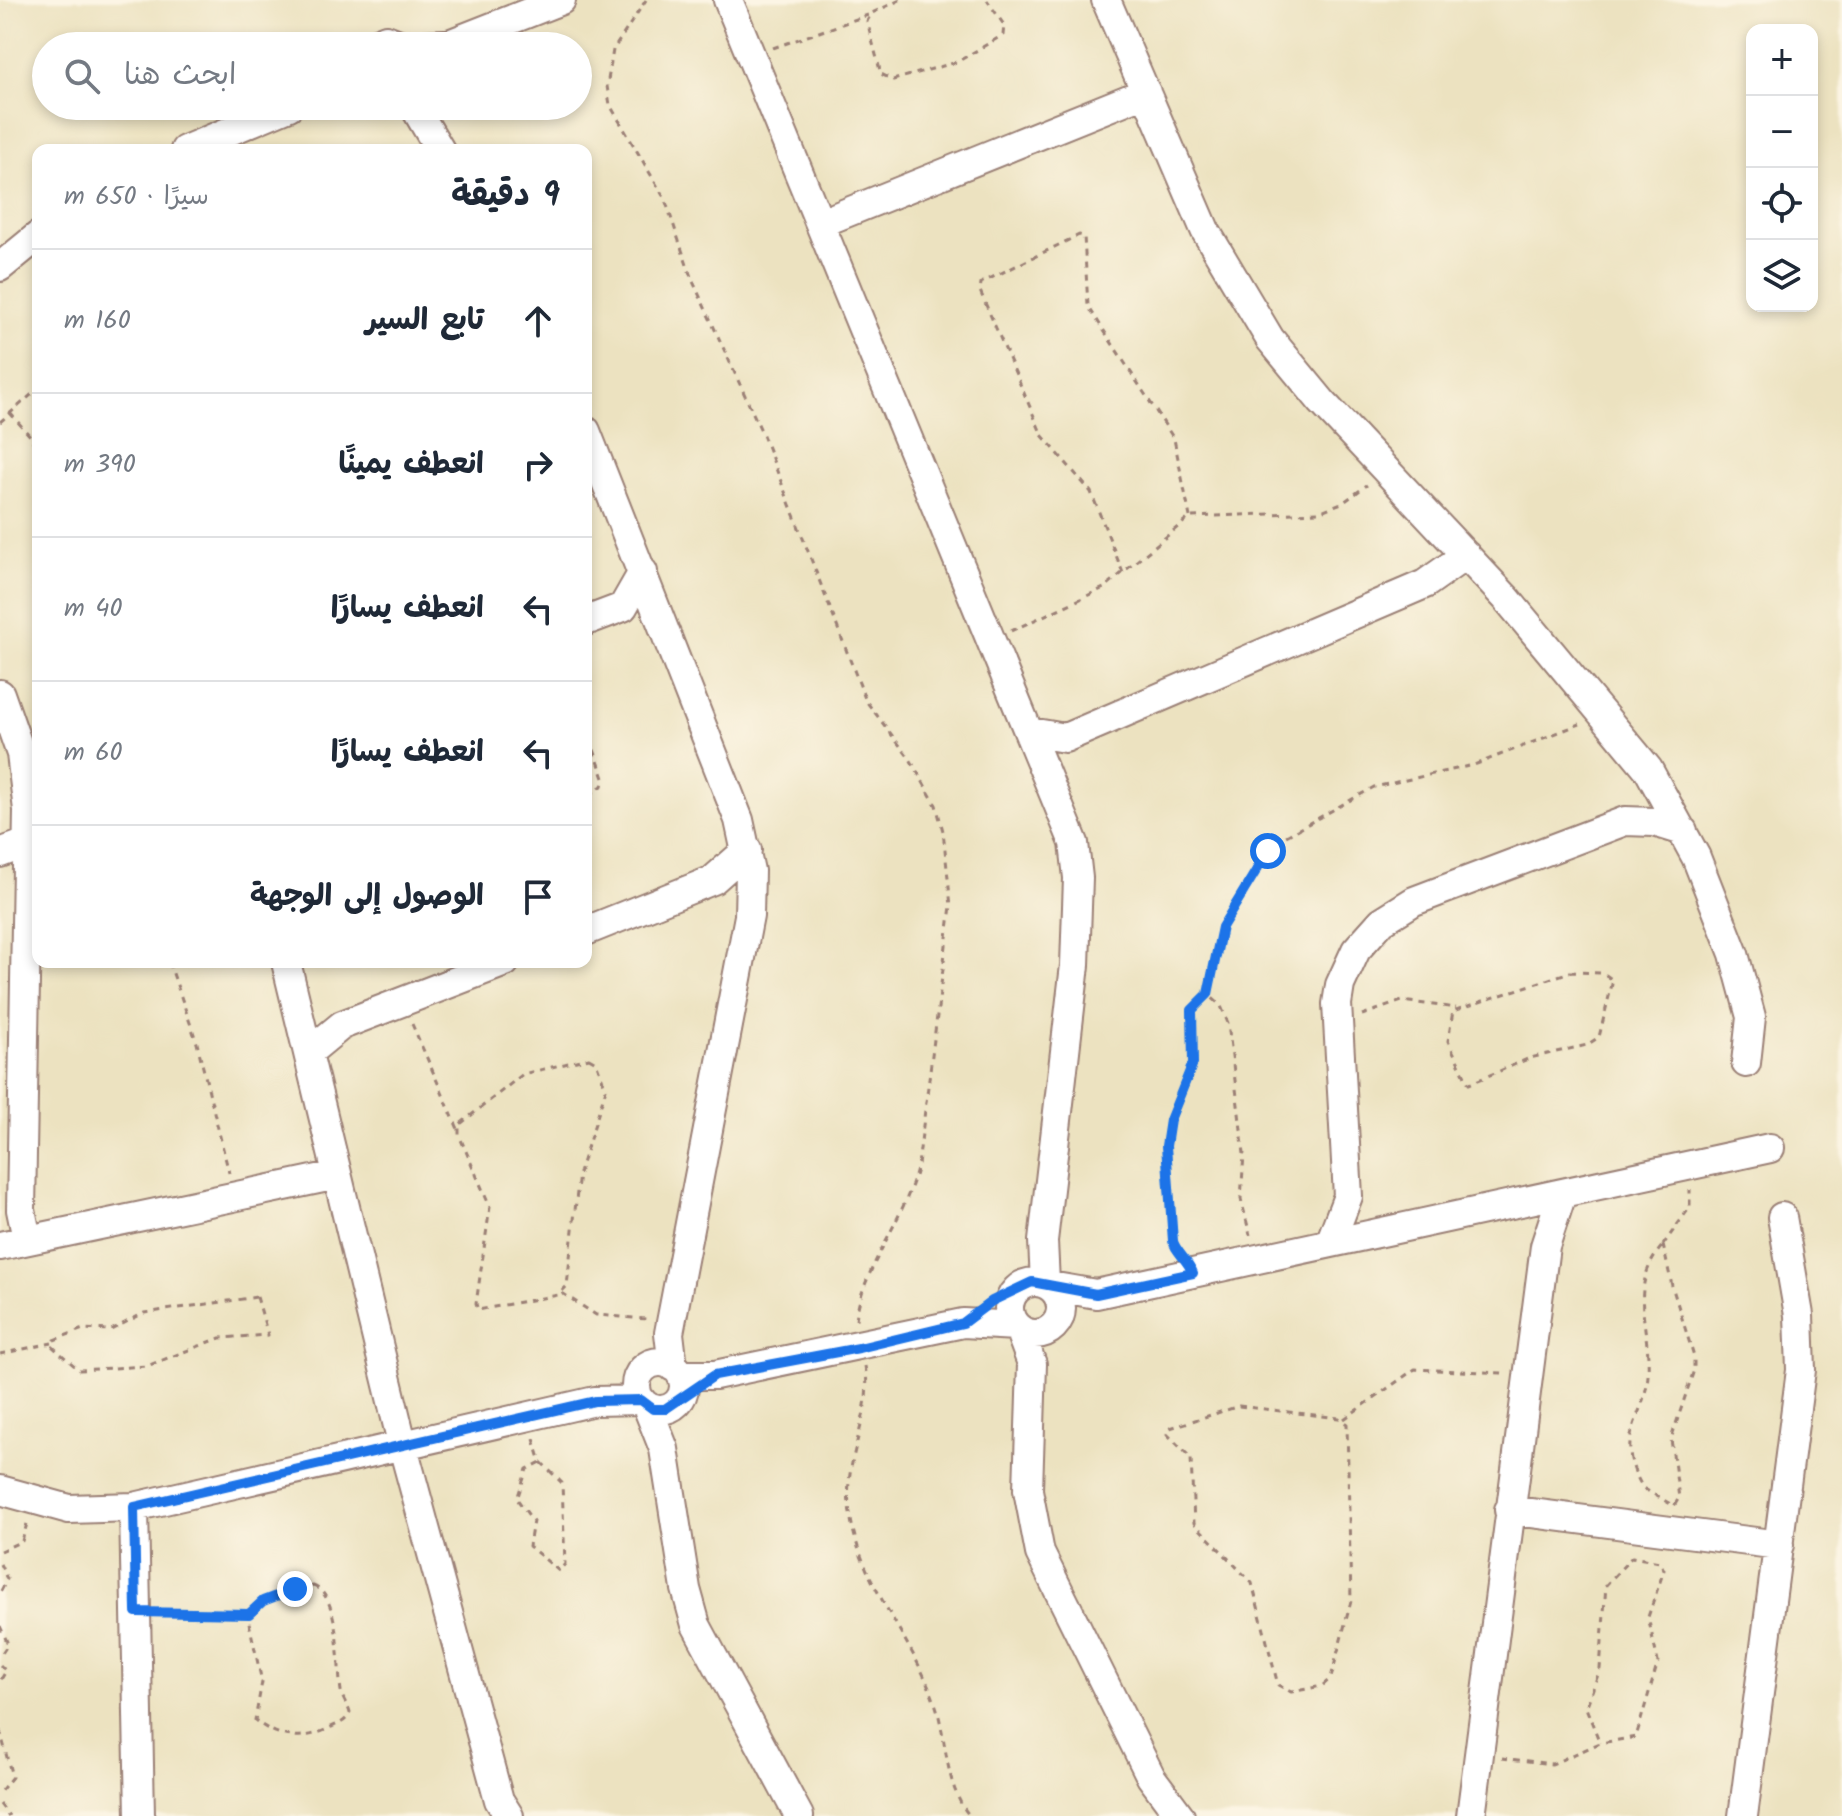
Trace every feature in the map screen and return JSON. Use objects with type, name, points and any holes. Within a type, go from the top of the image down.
[{"type":"street","points":[[478,32],[561,0]]},
{"type":"street","points":[[728,0],[1068,825],[1078,878],[1069,1033],[1043,1241],[1032,1287],[1009,1309],[1035,1327],[1042,1349],[1032,1364],[1028,1490],[1040,1553],[1151,1777],[1180,1816]]},
{"type":"street","points":[[1106,0],[1205,230],[1247,305],[1295,371],[1466,555],[1606,714],[1648,769],[1683,831],[1722,921],[1748,1002],[1752,1033],[1746,1063]]},
{"type":"street","points":[[821,223],[1146,92]]},
{"type":"street","points":[[199,144],[256,120]]},
{"type":"street","points":[[420,120],[436,144]]},
{"type":"street","points":[[0,267],[32,241]]},
{"type":"street","points":[[592,446],[659,613],[747,850],[749,916],[661,1386],[664,1449],[686,1589],[696,1625],[788,1808]]},
{"type":"street","points":[[1030,732],[1065,738],[1425,584],[1466,555]]},
{"type":"street","points":[[623,607],[643,572]]},
{"type":"street","points":[[592,619],[623,607],[659,613]]},
{"type":"street","points":[[0,694],[21,754],[28,810],[21,1210],[27,1239]]},
{"type":"street","points":[[1046,770],[1065,738]]},
{"type":"street","points":[[1625,821],[1639,803],[1648,769]]},
{"type":"street","points":[[1330,1243],[1348,1196],[1336,1024],[1338,995],[1347,967],[1368,935],[1397,910],[1625,821],[1654,822],[1683,831]]},
{"type":"street","points":[[0,853],[27,843]]},
{"type":"street","points":[[592,929],[699,887],[726,872],[747,850]]},
{"type":"street","points":[[699,887],[727,896],[749,916]]},
{"type":"street","points":[[287,968],[403,1447],[500,1811]]},
{"type":"street","points":[[308,1053],[342,1025],[490,968]]},
{"type":"street","points":[[299,1015],[342,1025]]},
{"type":"street","points":[[0,1490],[33,1502],[92,1510],[134,1507],[661,1386],[700,1388],[715,1375],[859,1348],[963,1323],[1035,1327],[1096,1294],[1770,1148]]},
{"type":"street","points":[[0,1246],[337,1175]]},
{"type":"street","points":[[1471,1816],[1545,1246],[1562,1194]]},
{"type":"street","points":[[1348,1196],[1361,1216],[1379,1233]]},
{"type":"street","points":[[1519,1203],[1536,1222],[1545,1246]]},
{"type":"street","points":[[1744,1815],[1799,1397],[1801,1342],[1796,1288],[1782,1217]]},
{"type":"street","points":[[963,1323],[982,1307],[1032,1287],[1096,1294]]},
{"type":"street","points":[[1032,1287],[1061,1303],[1035,1327]]},
{"type":"street","points":[[134,1507],[141,1815]]},
{"type":"street","points":[[1509,1510],[1779,1545]]},
{"type":"path","points":[[646,0],[613,50],[607,86],[610,105],[665,199],[691,277],[763,435],[866,701],[910,759],[936,805],[949,857],[949,928],[918,1165],[911,1195],[862,1290],[856,1322],[867,1376],[866,1395],[847,1484],[849,1509],[871,1583],[931,1692],[946,1739],[958,1798],[970,1816]]},
{"type":"path","points":[[751,55],[871,14],[900,0]]},
{"type":"path","points":[[871,14],[867,26],[881,74],[893,80],[957,62],[1003,35],[1004,25],[987,0]]},
{"type":"path","points":[[1123,573],[1091,492],[1042,435],[980,291],[981,283],[1079,235],[1084,236],[1088,306],[1174,439],[1190,517]]},
{"type":"path","points":[[0,422],[32,394]]},
{"type":"path","points":[[10,413],[32,439]]},
{"type":"path","points":[[992,640],[1090,596],[1123,573],[1190,517],[1319,512],[1344,502],[1387,471]]},
{"type":"path","points":[[1193,1273],[1187,1257],[1173,1246],[1166,1146],[1170,1120],[1193,1063],[1190,1017],[1208,994],[1222,927],[1268,851],[1279,840],[1374,787],[1474,765],[1606,714]]},
{"type":"path","points":[[592,744],[604,778],[602,786],[592,793]]},
{"type":"path","points":[[171,968],[197,1043],[236,1196]]},
{"type":"path","points":[[1336,1024],[1402,1001],[1471,1007],[1570,972],[1603,973],[1613,980],[1603,1031],[1594,1042],[1530,1058],[1476,1084],[1469,1084],[1464,1079],[1448,1041],[1450,1018],[1458,1008]]},
{"type":"path","points":[[1208,994],[1221,1006],[1228,1023],[1244,1154],[1241,1199],[1258,1259]]},
{"type":"path","points":[[403,1002],[490,1207],[476,1307],[484,1310],[562,1293],[596,1315],[670,1327]]},
{"type":"path","points":[[458,1129],[523,1074],[589,1058],[596,1062],[606,1089],[582,1158],[569,1280],[562,1293]]},
{"type":"path","points":[[1663,1245],[1695,1363],[1671,1439],[1679,1498],[1674,1506],[1643,1488],[1628,1440],[1648,1378],[1641,1285],[1663,1245],[1692,1203],[1685,1167]]},
{"type":"path","points":[[0,1354],[52,1343],[83,1329],[111,1330],[144,1313],[257,1297],[268,1335],[220,1338],[147,1366],[79,1370],[69,1364],[52,1343]]},
{"type":"path","points":[[1344,1419],[1348,1427],[1351,1601],[1331,1678],[1322,1686],[1291,1692],[1282,1689],[1276,1680],[1252,1583],[1194,1523],[1193,1464],[1167,1432],[1239,1406],[1344,1419],[1415,1369],[1528,1375]]},
{"type":"path","points":[[541,1462],[562,1483],[565,1564],[559,1571],[528,1544],[533,1521],[518,1502],[517,1493],[530,1465],[541,1462]]},
{"type":"path","points":[[0,1551],[22,1541],[33,1502]]},
{"type":"path","points":[[1479,1755],[1552,1764],[1600,1743],[1633,1739],[1638,1733],[1658,1662],[1648,1617],[1664,1570],[1660,1562],[1632,1557],[1606,1585],[1600,1669],[1586,1704],[1600,1743]]},
{"type":"path","points":[[0,1564],[7,1579],[0,1593]]},
{"type":"path","points":[[136,1612],[249,1614],[263,1601],[295,1589],[313,1586],[322,1590],[334,1616],[341,1693],[350,1713],[347,1720],[307,1738],[280,1734],[255,1720],[262,1682],[248,1624],[249,1614]]},
{"type":"path","points":[[0,1626],[8,1644],[0,1656]]},
{"type":"path","points":[[0,1665],[6,1671],[0,1681]]},
{"type":"path","points":[[0,1730],[12,1777],[0,1792]]},
{"type":"path","points":[[0,1804],[9,1816]]},
{"type":"route","points":[[295,1589],[263,1601],[249,1614],[136,1612],[134,1507],[595,1401],[641,1400],[653,1409],[665,1409],[715,1375],[859,1348],[963,1323],[992,1301],[1032,1282],[1096,1294],[1193,1273],[1187,1257],[1173,1246],[1167,1171],[1168,1131],[1193,1063],[1192,1010],[1208,994],[1222,927],[1268,851]]}]
